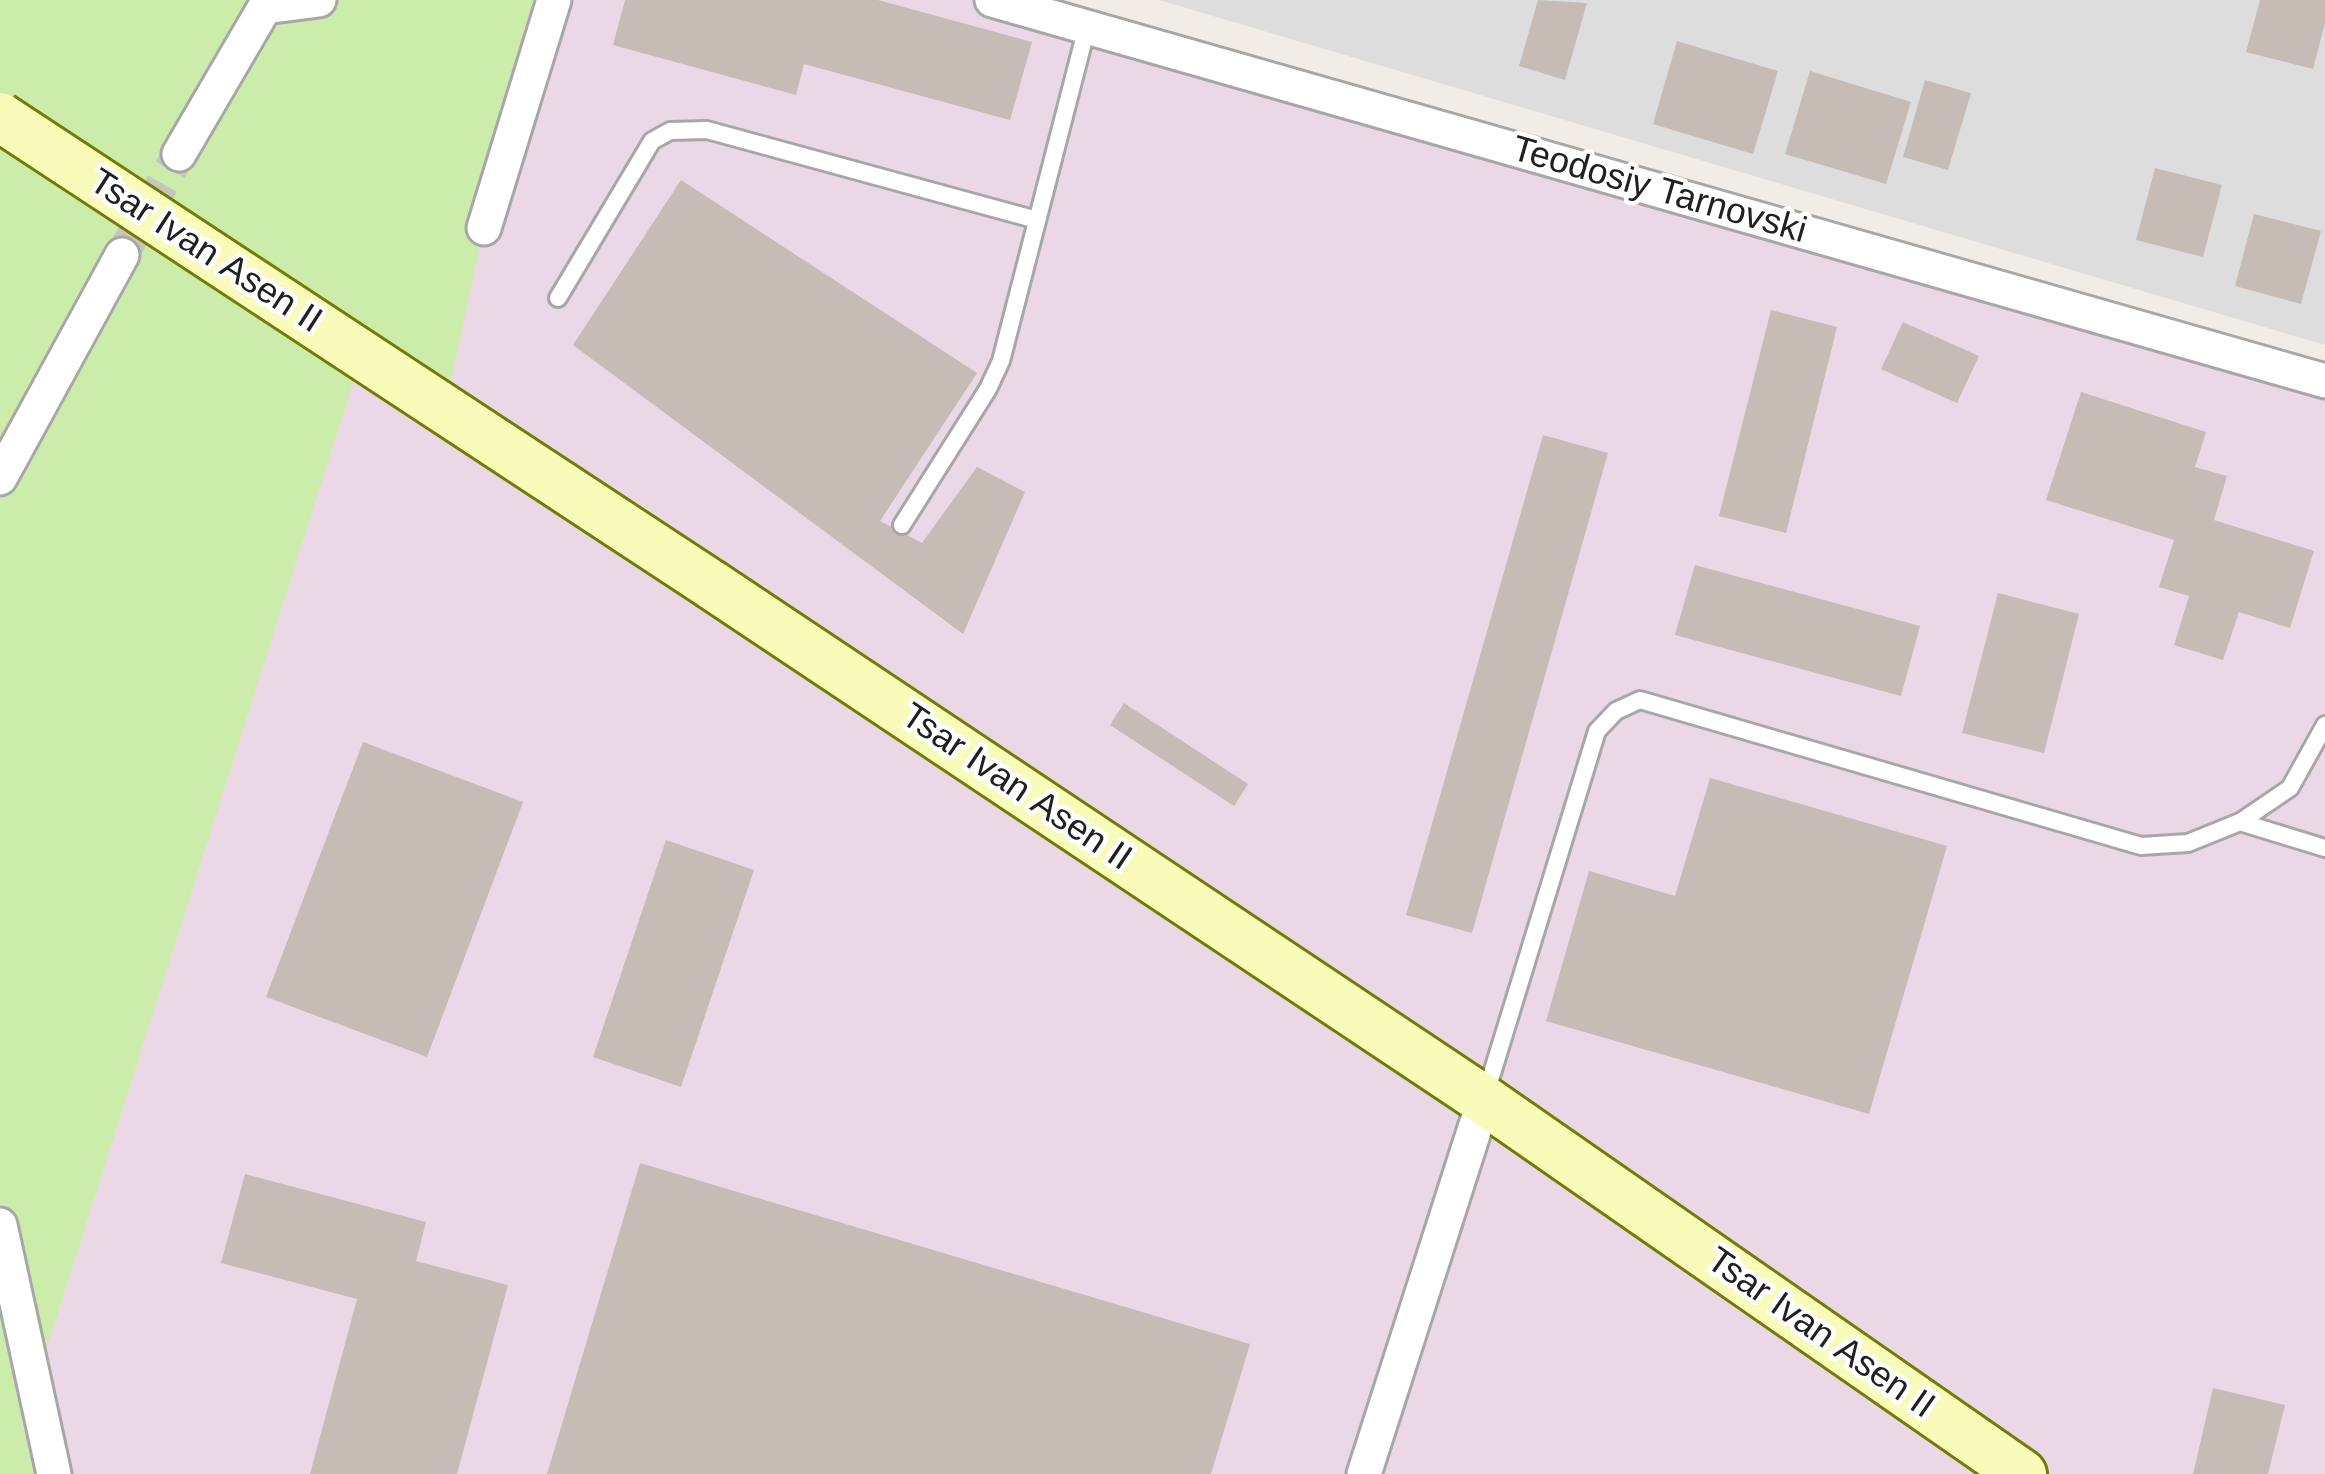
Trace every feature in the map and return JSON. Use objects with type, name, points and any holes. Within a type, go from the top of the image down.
[{"type":"main road","name":"Tsar Ivan Asen II","points":[[0,117],[1484,1100],[2022,1474]]},
{"type":"street","points":[[179,154],[267,3],[319,0]]},
{"type":"street","points":[[484,228],[554,0]]},
{"type":"street","name":"Teodosiy Tarnovski","points":[[992,0],[2325,381]]},
{"type":"street","points":[[0,478],[122,255]]},
{"type":"street","points":[[1364,1474],[1484,1100]]},
{"type":"street","points":[[0,1225],[55,1474]]},
{"type":"lane","points":[[902,525],[1001,361],[1087,27]]},
{"type":"lane","points":[[558,298],[652,141],[670,131],[707,130],[1037,220]]},
{"type":"lane","points":[[1484,1100],[1597,731],[1616,711],[1640,700],[2141,846],[2188,843],[2240,822],[2290,788],[2325,725]]},
{"type":"lane","points":[[2240,822],[2325,848]]},
{"type":"shaded area","points":[[554,0],[992,0],[2325,381],[2325,1474],[54,1474],[35,1386],[362,354],[484,228]]},
{"type":"shaded area","points":[[1159,0],[2325,0],[2325,345]]},
{"type":"green space","points":[[0,0],[554,0],[484,228],[445,408],[362,355],[35,1386],[54,1474],[0,1474]]},
{"type":"building","points":[[625,0],[878,0],[1032,42],[1010,120],[804,64],[796,95],[613,45]]},
{"type":"building","points":[[1538,0],[1587,3],[1565,80],[1519,66]]},
{"type":"building","points":[[2260,0],[2325,0],[2325,23],[2313,69],[2246,52]]},
{"type":"building","points":[[1677,41],[1778,71],[1753,154],[1653,124]]},
{"type":"building","points":[[1810,71],[1911,102],[1886,184],[1785,154]]},
{"type":"building","points":[[1925,80],[1971,93],[1948,170],[1903,157]]},
{"type":"building","points":[[2155,168],[2222,185],[2203,257],[2136,240]]},
{"type":"building","points":[[681,180],[977,373],[880,521],[922,543],[977,467],[1025,492],[963,634],[573,345]]},
{"type":"building","points":[[2254,214],[2321,231],[2301,304],[2235,286]]},
{"type":"building","points":[[1771,310],[1837,327],[1786,533],[1719,516]]},
{"type":"building","points":[[1903,322],[1979,356],[1957,403],[1881,369]]},
{"type":"building","points":[[2081,392],[2206,432],[2195,467],[2227,476],[2214,520],[2314,551],[2290,628],[2239,612],[2223,660],[2174,645],[2189,596],[2159,587],[2174,540],[2046,500]]},
{"type":"building","points":[[1543,435],[1608,453],[1472,933],[1406,915]]},
{"type":"building","points":[[1695,565],[1920,626],[1901,696],[1675,635]]},
{"type":"building","points":[[1998,593],[2079,614],[2044,753],[1962,733]]},
{"type":"building","points":[[1124,703],[1248,784],[1234,806],[1110,725]]},
{"type":"building","points":[[363,742],[523,802],[427,1057],[266,997]]},
{"type":"building","points":[[1710,778],[1947,846],[1869,1114],[1546,1021],[1589,871],[1675,896]]},
{"type":"building","points":[[666,840],[754,870],[681,1087],[593,1057]]},
{"type":"building","points":[[640,1163],[1250,1344],[1211,1474],[547,1474]]},
{"type":"building","points":[[245,1174],[426,1222],[416,1261],[508,1285],[457,1474],[310,1474],[357,1299],[221,1263]]},
{"type":"building","points":[[2213,1388],[2285,1405],[2268,1474],[2193,1474]]},
{"type":"tunnel","points":[[122,255],[179,154]]}]
